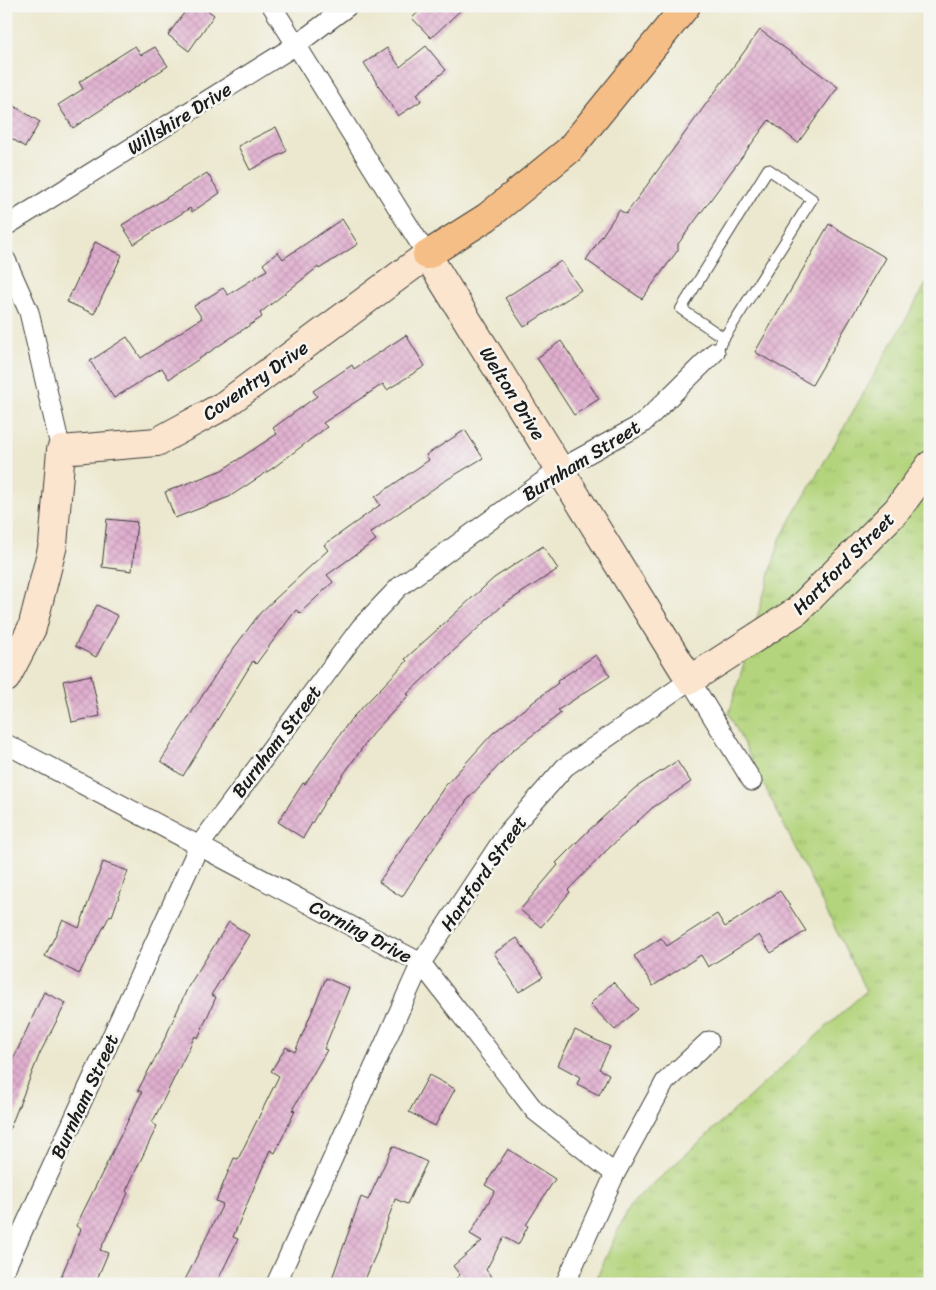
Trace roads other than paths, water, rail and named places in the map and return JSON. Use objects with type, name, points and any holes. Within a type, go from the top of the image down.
[{"type":"highway","points":[[427,255],[486,217],[569,150],[686,6]]},
{"type":"street","name":"Welton Drive","points":[[272,6],[752,781]]},
{"type":"street","name":"Willshire Drive","points":[[6,226],[296,45],[348,6]]},
{"type":"street","name":"Coventry Drive","points":[[61,450],[157,442],[224,406],[427,255]]},
{"type":"street","points":[[6,260],[29,312],[61,450],[53,546],[32,628],[6,678]]},
{"type":"street","name":"Burnham Street","points":[[6,1267],[199,846],[361,627],[400,587],[560,469],[642,424],[719,345]]},
{"type":"street","name":"Hartford Street","points":[[276,1284],[421,963],[507,833],[565,767],[690,680],[797,611],[897,510],[930,465]]},
{"type":"street","name":"Corning Drive","points":[[6,744],[421,963],[535,1112],[615,1174]]},
{"type":"street","points":[[565,1284],[615,1174],[665,1082],[709,1041]]},
{"type":"lane","points":[[768,169],[812,199],[719,345],[681,309],[768,169]]}]
